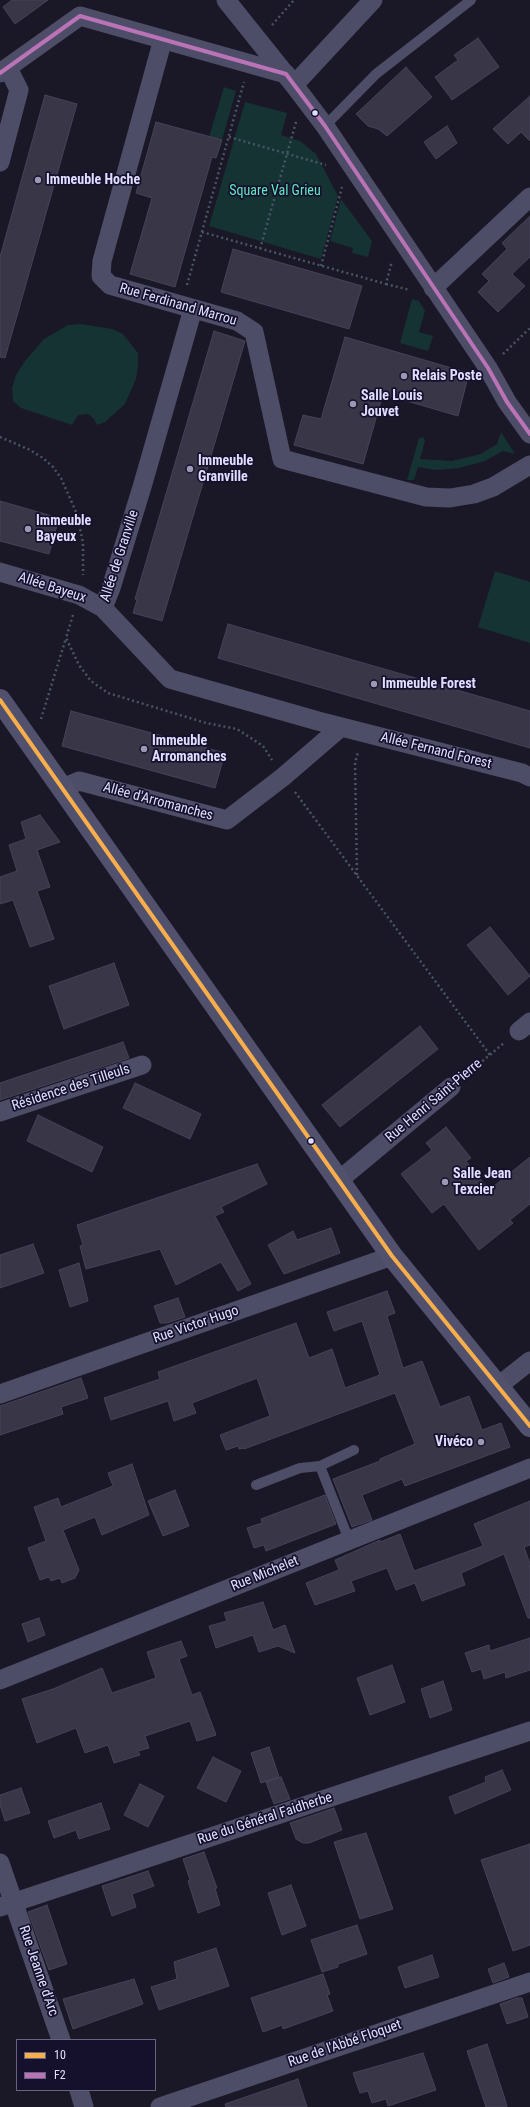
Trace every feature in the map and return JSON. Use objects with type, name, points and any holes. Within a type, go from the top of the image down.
[{"type":"street","points":[[226,0],[325,126],[351,172],[398,237],[488,368],[507,402],[524,412],[530,434]]},
{"type":"street","points":[[294,85],[373,0]]},
{"type":"street","points":[[0,162],[19,90],[4,71],[80,16],[250,64],[294,85]]},
{"type":"street","name":"Rue Ferdinand Marrou","points":[[163,39],[102,261],[101,276],[110,285],[237,321],[254,332],[282,460],[432,498],[450,498],[474,494],[493,488],[530,465]]},
{"type":"street","points":[[432,288],[530,197]]},
{"type":"street","name":"Allée de Granville","points":[[193,309],[111,588],[103,608],[170,679],[341,727]]},
{"type":"street","name":"Allée Bayeux","points":[[0,572],[79,595],[103,608]]},
{"type":"street","points":[[0,700],[392,1256],[530,1426]]},
{"type":"street","name":"Allée Fernand Forest","points":[[341,727],[522,773],[530,777]]},
{"type":"street","name":"Allée d'Arromanches","points":[[63,788],[79,781],[227,820],[283,777],[341,727]]},
{"type":"street","name":"Résidence des Tilleuls","points":[[0,1112],[142,1065]]},
{"type":"street","name":"Rue Henri Saint-Pierre","points":[[338,1181],[451,1087]]},
{"type":"street","name":"Rue Victor Hugo","points":[[0,1394],[392,1256]]},
{"type":"street","points":[[497,1387],[530,1360]]},
{"type":"street","name":"Rue Michelet","points":[[0,1680],[530,1468]]},
{"type":"street","name":"Rue du Général Faidherbe","points":[[7,1904],[530,1731]]},
{"type":"street","name":"Rue Jeanne d'Arc","points":[[0,1863],[7,1904],[61,2039]]},
{"type":"street","name":"Rue de l'Abbé Floquet","points":[[160,2107],[530,1982]]},
{"type":"street","points":[[79,2091],[84,2107]]},
{"type":"lane","points":[[325,126],[376,74],[471,0]]},
{"type":"lane","points":[[256,1485],[300,1468],[320,1466],[354,1450]]},
{"type":"lane","points":[[320,1466],[349,1540]]},
{"type":"path","points":[[258,40],[294,0]]},
{"type":"path","points":[[187,286],[250,64]]},
{"type":"path","points":[[260,249],[287,154],[294,85]]},
{"type":"path","points":[[229,138],[351,172],[321,266]]},
{"type":"path","points":[[202,232],[386,284],[398,237]]},
{"type":"path","points":[[488,368],[530,328]]},
{"type":"path","points":[[0,437],[30,450],[53,466],[61,478],[77,514],[83,543],[83,577],[79,595],[33,746]]},
{"type":"path","points":[[66,638],[79,665],[91,682],[108,693],[206,722],[237,729],[263,746],[283,777],[490,1055]]},
{"type":"path","points":[[356,876],[355,763],[363,733]]},
{"type":"path","name":"Rue Henri Saint-Pierre","points":[[451,1087],[524,1027]]},
{"type":"green space","points":[[224,87],[236,91],[222,140],[209,137]]},
{"type":"green space","name":"Square Val Grieu","points":[[245,102],[287,113],[281,135],[300,141],[316,154],[338,196],[321,259],[209,226]]},
{"type":"green space","points":[[341,199],[372,241],[368,257],[352,253],[353,248],[330,241]]},
{"type":"green space","points":[[412,299],[419,301],[425,311],[419,332],[433,336],[428,351],[400,343]]},
{"type":"green space","points":[[81,324],[112,329],[123,334],[138,353],[136,379],[125,404],[105,422],[97,425],[94,419],[88,414],[78,415],[72,425],[21,408],[13,401],[12,388],[16,375],[25,361],[44,339],[68,325]]},
{"type":"green space","points":[[501,432],[515,454],[503,451],[485,461],[459,468],[436,470],[418,467],[414,480],[407,480],[419,438],[423,437],[425,440],[420,459],[452,461],[481,454],[497,444]]},
{"type":"green space","points":[[495,571],[530,582],[530,643],[478,627]]},
{"type":"building","points":[[12,0],[48,0],[15,24],[3,7]]},
{"type":"building","points":[[478,38],[499,67],[452,100],[435,77],[458,60],[454,55]]},
{"type":"building","points":[[406,67],[432,97],[387,136],[378,129],[368,126],[356,114]]},
{"type":"building","name":"Immeuble Hoche","points":[[45,95],[77,104],[5,358],[0,357],[0,257]]},
{"type":"building","points":[[530,96],[530,141],[521,132],[508,144],[493,129]]},
{"type":"building","points":[[156,122],[222,140],[216,158],[212,157],[175,287],[130,274],[152,198],[136,193]]},
{"type":"building","points":[[447,126],[457,143],[436,159],[424,142]]},
{"type":"building","points":[[530,216],[530,257],[512,274],[525,286],[498,312],[478,292],[489,281],[482,274],[507,249],[502,243]]},
{"type":"building","points":[[233,249],[362,286],[349,329],[221,292]]},
{"type":"building","name":"Immeuble Granville","points":[[214,331],[245,341],[162,621],[133,613],[137,600],[135,599]]},
{"type":"building","name":"Salle Louis Jouvet","points":[[345,337],[469,373],[458,416],[383,394],[363,464],[294,445],[303,415],[321,419]]},
{"type":"building","name":"Immeuble Bayeux","points":[[0,501],[59,518],[49,554],[0,541]]},
{"type":"building","name":"Immeuble Forest","points":[[228,624],[530,711],[530,748],[218,658]]},
{"type":"building","name":"Immeuble Arromanches","points":[[71,711],[225,753],[215,788],[62,746]]},
{"type":"building","points":[[40,815],[60,842],[37,850],[50,887],[37,891],[54,939],[30,947],[13,900],[0,904],[0,877],[17,871],[9,845],[26,839],[21,822]]},
{"type":"building","points":[[490,927],[530,976],[508,995],[467,945]]},
{"type":"building","points":[[114,963],[129,1005],[64,1029],[49,986]]},
{"type":"building","points":[[420,1026],[438,1049],[340,1127],[322,1105]]},
{"type":"building","points":[[123,1042],[129,1058],[0,1100],[0,1083]]},
{"type":"building","points":[[135,1083],[201,1114],[190,1139],[123,1108]]},
{"type":"building","points":[[38,1115],[103,1147],[92,1172],[27,1141]]},
{"type":"building","name":"Salle Jean Texcier","points":[[446,1127],[471,1158],[466,1161],[489,1190],[530,1157],[530,1204],[510,1220],[513,1223],[479,1250],[444,1204],[432,1213],[401,1174],[432,1150],[426,1143]]},
{"type":"building","points":[[257,1164],[267,1184],[221,1207],[224,1212],[215,1216],[251,1284],[238,1291],[221,1262],[176,1285],[160,1249],[86,1269],[80,1246],[83,1245],[77,1225]]},
{"type":"building","points":[[331,1228],[340,1253],[284,1274],[268,1245],[293,1231],[297,1240]]},
{"type":"building","points":[[33,1244],[44,1273],[0,1288],[0,1255]]},
{"type":"building","points":[[79,1263],[88,1301],[70,1307],[59,1270]]},
{"type":"building","points":[[387,1291],[395,1313],[387,1316],[403,1368],[422,1361],[440,1407],[469,1396],[482,1430],[501,1423],[510,1447],[405,1486],[402,1479],[362,1495],[372,1520],[352,1527],[333,1479],[380,1461],[380,1459],[415,1444],[395,1393],[244,1449],[239,1449],[238,1446],[226,1450],[220,1435],[270,1416],[257,1378],[192,1403],[196,1413],[174,1421],[168,1401],[111,1420],[104,1398],[160,1379],[158,1372],[296,1323],[309,1358],[332,1349],[345,1388],[380,1375],[362,1321],[334,1331],[327,1312]]},
{"type":"building","points":[[178,1298],[185,1317],[167,1323],[160,1323],[154,1306]]},
{"type":"building","points":[[81,1378],[88,1398],[61,1407],[63,1414],[0,1435],[0,1406]]},
{"type":"building","points":[[132,1464],[149,1515],[102,1535],[95,1517],[63,1530],[79,1570],[75,1578],[62,1583],[60,1578],[51,1581],[49,1577],[40,1580],[28,1548],[46,1541],[34,1507],[58,1498],[61,1507],[113,1486],[108,1473]]},
{"type":"building","points":[[175,1490],[189,1526],[163,1536],[148,1501]]},
{"type":"building","points":[[325,1495],[336,1524],[266,1551],[264,1545],[254,1548],[247,1528],[262,1523],[261,1519]]},
{"type":"building","points":[[530,1501],[530,1545],[524,1547],[530,1564],[530,1618],[528,1618],[504,1554],[461,1573],[465,1585],[422,1601],[415,1583],[396,1590],[387,1568],[351,1581],[355,1591],[315,1605],[306,1583],[339,1570],[335,1560],[380,1540],[380,1542],[400,1534],[414,1571],[483,1546],[474,1524]]},
{"type":"building","points":[[263,1602],[273,1630],[285,1625],[295,1653],[278,1646],[259,1652],[253,1635],[216,1648],[209,1626],[227,1621],[224,1613]]},
{"type":"building","points":[[39,1618],[45,1635],[28,1642],[22,1624]]},
{"type":"building","points":[[530,1638],[530,1670],[506,1678],[505,1672],[484,1679],[481,1669],[472,1672],[465,1653],[489,1645],[490,1651]]},
{"type":"building","points":[[181,1641],[187,1656],[179,1659],[192,1695],[200,1692],[216,1735],[197,1741],[190,1721],[145,1736],[149,1748],[138,1751],[140,1755],[114,1763],[108,1745],[85,1753],[76,1728],[37,1743],[22,1699],[53,1689],[102,1668],[112,1693],[156,1678],[147,1652]]},
{"type":"building","points":[[392,1665],[405,1702],[370,1715],[357,1678]]},
{"type":"building","points":[[443,1681],[452,1710],[430,1718],[421,1689]]},
{"type":"building","points":[[269,1747],[279,1777],[261,1783],[251,1753]]},
{"type":"building","points":[[213,1757],[241,1771],[226,1802],[197,1788]]},
{"type":"building","points":[[502,1770],[511,1790],[455,1814],[449,1797],[486,1782],[485,1777]]},
{"type":"building","points":[[281,1777],[290,1799],[274,1804],[266,1782]]},
{"type":"building","points":[[140,1784],[164,1796],[148,1827],[124,1815]]},
{"type":"building","points":[[21,1788],[30,1813],[5,1821],[0,1805],[0,1795]]},
{"type":"building","points":[[101,1803],[110,1829],[79,1839],[76,1830],[54,1838],[48,1821]]},
{"type":"building","points":[[334,1808],[342,1830],[309,1843],[303,1843],[296,1839],[290,1823]]},
{"type":"building","points":[[366,1833],[393,1909],[360,1919],[334,1842]]},
{"type":"building","points":[[530,1844],[530,1945],[513,1951],[481,1860]]},
{"type":"building","points":[[204,1852],[217,1888],[215,1888],[220,1905],[198,1913],[183,1859]]},
{"type":"building","points":[[148,1871],[154,1886],[132,1894],[136,1907],[112,1916],[102,1886]]},
{"type":"building","points":[[291,1885],[306,1926],[282,1935],[268,1893]]},
{"type":"building","points":[[47,1905],[67,1964],[49,1970],[28,1912]]},
{"type":"building","points":[[357,1925],[367,1954],[338,1964],[338,1967],[322,1972],[311,1940]]},
{"type":"building","points":[[216,1948],[229,1986],[159,2010],[151,1987],[177,1979],[174,1962]]},
{"type":"building","points":[[432,1955],[439,1977],[405,1988],[398,1967]]},
{"type":"building","points":[[504,1963],[509,1977],[493,1983],[488,1969]]},
{"type":"building","points":[[323,1974],[330,1994],[327,1995],[333,2011],[283,2029],[282,2025],[263,2032],[251,1998]]},
{"type":"building","points":[[134,1979],[143,2004],[73,2029],[63,1999]]},
{"type":"building","points":[[517,1998],[522,1998],[528,2017],[507,2024],[500,2004]]},
{"type":"building","points":[[487,2044],[507,2107],[486,2107],[467,2051]]},
{"type":"building","points":[[423,2053],[436,2090],[388,2106],[386,2099],[372,2103],[368,2091],[360,2093],[353,2073]]},
{"type":"building","points":[[298,2079],[307,2107],[226,2107],[225,2104]]},
{"type":"transit line","name":"F2","points":[[0,73],[80,16],[286,74]]},
{"type":"transit line","name":"F2","points":[[286,74],[325,126],[488,368],[507,402],[530,434]]},
{"type":"transit line","name":"10","points":[[0,700],[392,1256],[530,1426]]},
{"type":"place","name":"Immeuble Hoche","points":[[38,180]]},
{"type":"place","name":"Relais Poste","points":[[404,376]]},
{"type":"place","name":"Salle Louis Jouvet","points":[[353,404]]},
{"type":"place","name":"Immeuble Granville","points":[[190,469]]},
{"type":"place","name":"Immeuble Bayeux","points":[[28,529]]},
{"type":"place","name":"Immeuble Forest","points":[[374,684]]},
{"type":"place","name":"Immeuble Arromanches","points":[[144,749]]},
{"type":"place","name":"Salle Jean Texcier","points":[[445,1182]]},
{"type":"place","name":"Vivéco","points":[[481,1442]]}]
